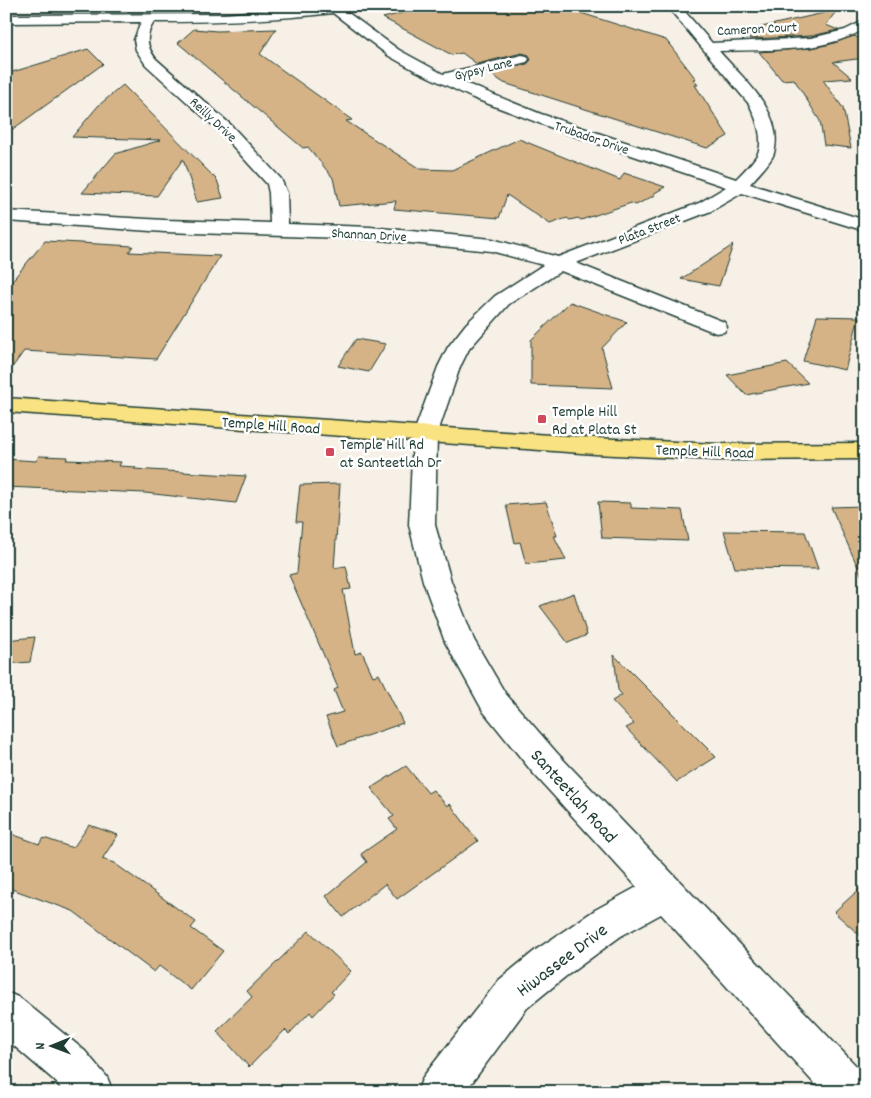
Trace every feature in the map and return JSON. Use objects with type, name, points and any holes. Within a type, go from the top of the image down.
[{"type":"main road","name":"Temple Hill Road","points":[[6,406],[595,446],[717,452],[865,450]]},
{"type":"street","points":[[6,19],[150,18],[247,11],[337,10],[356,6]]},
{"type":"street","name":"Plata Street","points":[[425,435],[449,367],[459,347],[474,328],[502,300],[559,263],[705,207],[739,186],[766,154],[767,133],[765,120],[756,103],[673,6]]},
{"type":"street","name":"Trubador Drive","points":[[337,10],[372,38],[396,54],[508,108],[739,186],[865,226]]},
{"type":"street","name":"Reilly Drive","points":[[150,18],[141,31],[142,47],[145,54],[151,62],[225,128],[275,183],[278,193],[279,229]]},
{"type":"street","name":"Cameron Court","points":[[707,47],[819,40],[846,34],[865,24]]},
{"type":"street","name":"Gypsy Lane","points":[[443,78],[522,59]]},
{"type":"street","name":"Shannan Drive","points":[[6,216],[165,226],[279,229],[456,240],[492,245],[559,263],[716,327]]},
{"type":"street","name":"Santeetlah Road","points":[[425,435],[422,525],[437,581],[460,642],[494,702],[545,763],[850,1092]]},
{"type":"street","name":"Hiwassee Drive","points":[[438,1092],[513,994],[551,963],[608,923],[664,892]]},
{"type":"street","points":[[6,1012],[70,1066],[92,1092]]},
{"type":"building","points":[[428,6],[559,6],[666,40],[696,79],[693,79],[698,85],[695,85],[728,136],[707,148],[504,83],[489,73],[527,64],[531,60],[529,55],[522,53],[477,64],[462,53],[452,55],[383,18]]},
{"type":"building","points":[[837,10],[826,25],[838,30],[811,36],[750,39],[744,31]]},
{"type":"building","points":[[194,29],[217,31],[276,29],[260,54],[352,120],[346,121],[420,169],[452,170],[519,139],[620,180],[624,173],[665,187],[653,194],[655,195],[636,205],[631,203],[581,220],[578,218],[570,220],[567,218],[550,224],[507,195],[499,218],[394,209],[396,201],[339,206],[333,178],[308,147],[303,148],[178,43]]},
{"type":"building","points":[[854,36],[865,40],[865,58],[833,62],[852,78],[823,80],[843,108],[851,148],[824,145],[820,121],[794,79],[782,80],[759,52],[812,48]]},
{"type":"building","points":[[88,49],[103,64],[6,134],[6,74]]},
{"type":"building","points":[[123,85],[217,180],[223,198],[197,202],[183,159],[157,196],[82,193],[115,154],[161,140],[72,137],[98,106]]},
{"type":"building","points":[[45,241],[133,246],[129,252],[220,256],[156,359],[24,351],[6,376],[6,288]]},
{"type":"building","points":[[733,245],[719,286],[681,279]]},
{"type":"building","points":[[570,302],[627,322],[602,348],[613,388],[531,385],[531,340]]},
{"type":"building","points":[[817,316],[859,317],[845,370],[803,361]]},
{"type":"building","points":[[356,339],[386,344],[369,372],[338,366]]},
{"type":"building","points":[[787,363],[808,383],[746,395],[727,375]]},
{"type":"building","points":[[39,456],[68,457],[66,460],[121,462],[119,466],[136,467],[134,469],[246,476],[236,503],[145,493],[6,487],[6,459],[36,461]]},
{"type":"building","points":[[340,484],[334,568],[346,566],[351,589],[343,590],[355,654],[362,652],[373,676],[379,674],[403,723],[338,746],[326,717],[343,712],[334,690],[338,688],[289,575],[297,573],[302,522],[296,522],[300,485]]},
{"type":"building","points":[[546,502],[557,536],[554,536],[566,560],[526,564],[520,542],[515,543],[506,505]]},
{"type":"building","points":[[598,502],[631,503],[631,508],[682,510],[688,541],[602,538]]},
{"type":"building","points":[[865,506],[865,583],[831,507]]},
{"type":"building","points":[[724,531],[805,532],[818,569],[735,568]]},
{"type":"building","points":[[574,593],[587,635],[568,643],[540,606]]},
{"type":"building","points":[[35,637],[30,662],[6,664],[6,640]]},
{"type":"building","points":[[614,655],[716,757],[677,782],[626,728],[634,724],[612,701],[622,695],[618,690]]},
{"type":"building","points":[[406,766],[428,793],[433,790],[447,806],[450,804],[478,841],[397,899],[385,884],[343,917],[326,896],[367,862],[361,854],[397,829],[389,819],[394,816],[371,788]]},
{"type":"building","points":[[89,825],[118,835],[102,859],[114,863],[196,922],[191,928],[223,951],[191,990],[159,966],[154,972],[73,911],[6,887],[6,832],[39,844],[44,838],[73,848]]},
{"type":"building","points":[[865,884],[865,940],[834,912]]},
{"type":"building","points":[[309,931],[351,971],[331,992],[334,994],[313,1016],[310,1012],[289,1034],[285,1030],[249,1067],[217,1031],[252,997],[247,991]]},
{"type":"place","name":"Temple Hill Rd at Plata St","points":[[542,419]]},
{"type":"place","name":"Temple Hill Rd at Santeetlah Dr","points":[[330,452]]}]
